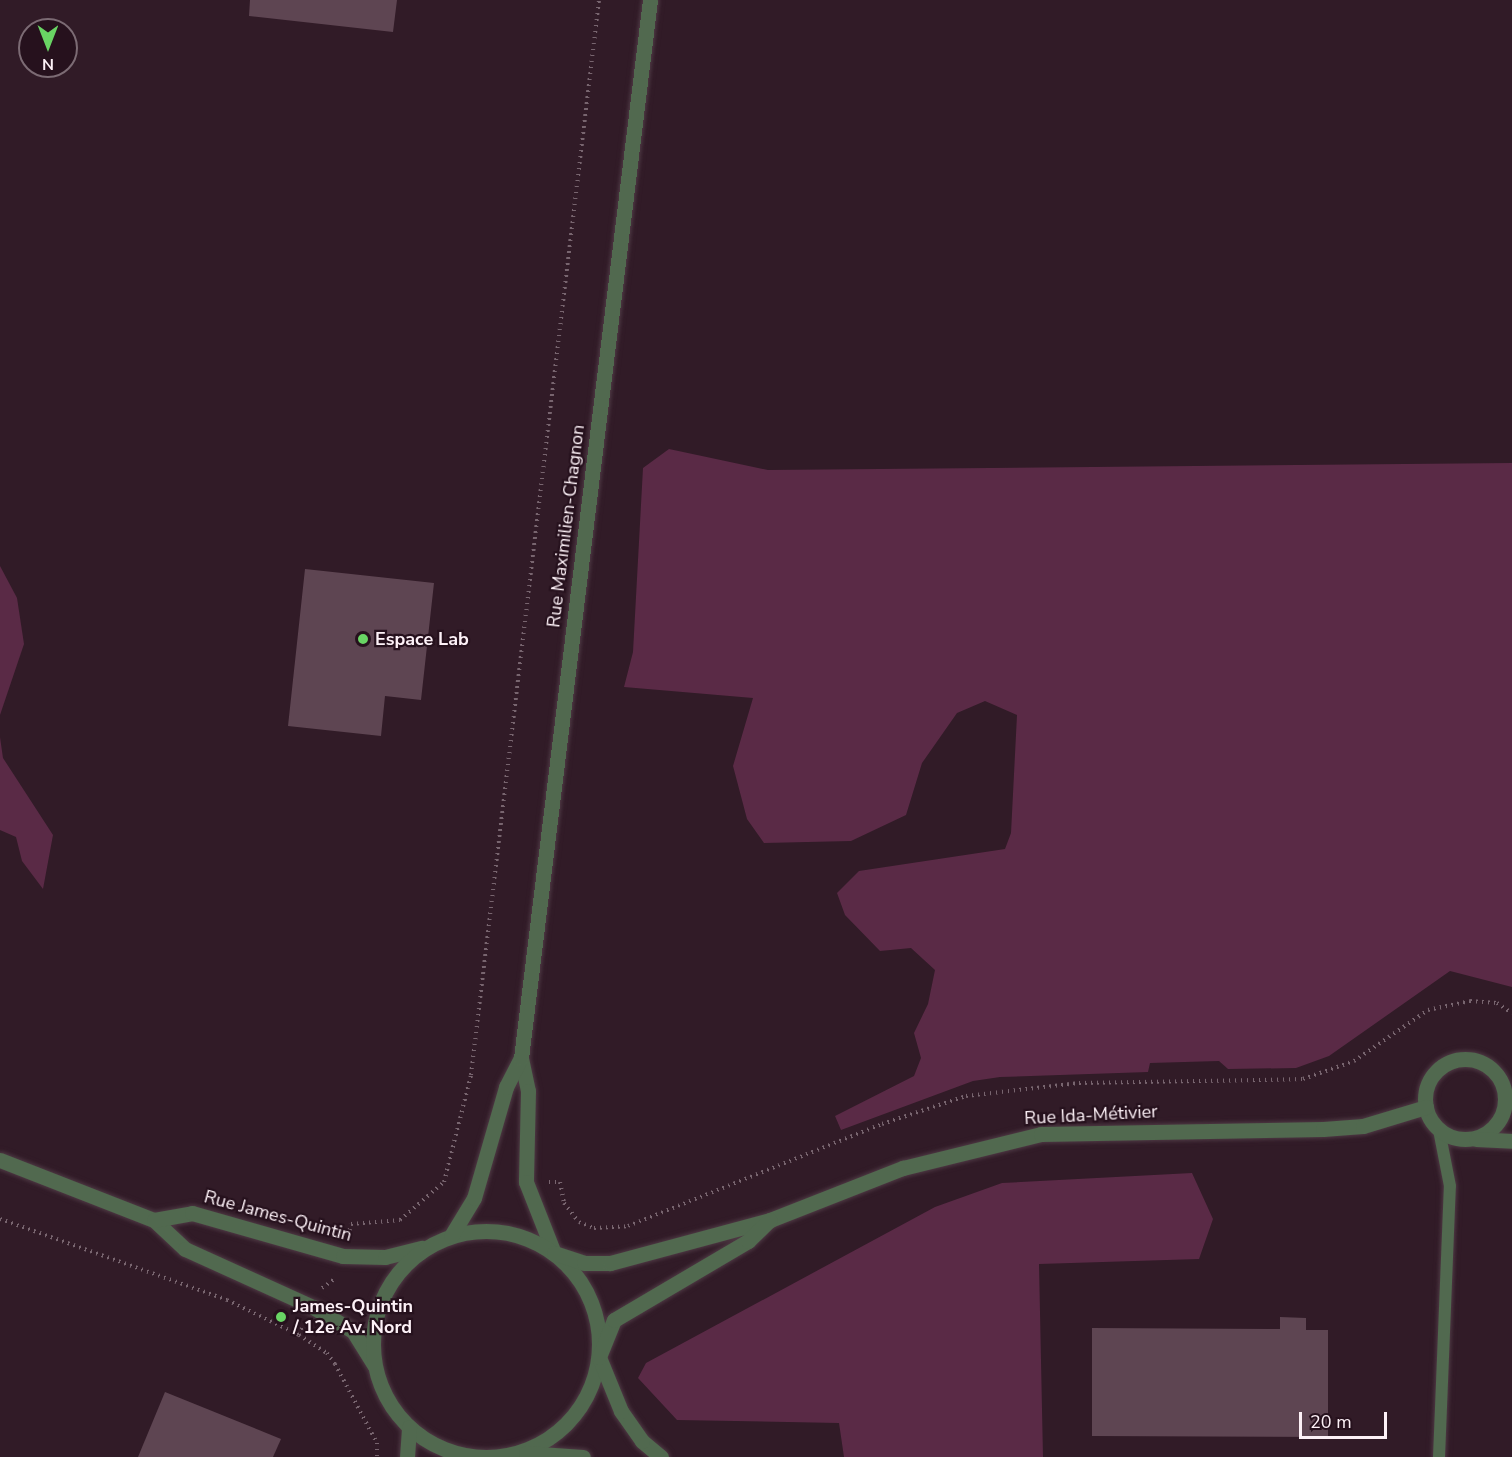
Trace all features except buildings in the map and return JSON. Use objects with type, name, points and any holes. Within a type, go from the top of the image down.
[{"type":"street","name":"Rue Maximilien-Chagnon","points":[[452,1236],[486,1166],[507,1087],[521,1058],[650,0]]},
{"type":"street","name":"Rue Maximilien-Chagnon","points":[[521,1058],[528,1091],[525,1182],[554,1253]]},
{"type":"street","points":[[1512,1080],[1493,1069],[1462,1058],[1446,1064],[1433,1074],[1426,1107],[1439,1130],[1455,1138],[1512,1141]]},
{"type":"street","points":[[1473,1138],[1501,1118],[1506,1101],[1493,1069]]},
{"type":"street","name":"Rue Ida-Métivier","points":[[554,1253],[584,1263],[610,1263],[770,1220],[903,1168],[1041,1134],[1323,1129],[1363,1126],[1426,1107]]},
{"type":"street","points":[[0,1160],[154,1220],[185,1250],[313,1307],[353,1331],[374,1365],[393,1409],[409,1427],[446,1450],[490,1457],[550,1452],[583,1457]]},
{"type":"street","name":"Rue James-Quintin","points":[[154,1220],[192,1213],[343,1256],[385,1257],[427,1247]]},
{"type":"street","name":"Rue Ida-Métivier","points":[[599,1357],[614,1320],[748,1241],[770,1220]]},
{"type":"street","points":[[374,1365],[373,1331],[382,1298],[401,1269],[427,1247],[452,1236],[487,1230],[522,1236],[554,1253],[575,1274],[591,1299],[598,1328],[599,1357],[593,1384],[562,1428],[514,1454]]},
{"type":"street","points":[[599,1357],[621,1411],[642,1441],[661,1457]]},
{"type":"street","points":[[407,1457],[409,1427]]},
{"type":"lane","points":[[1439,1130],[1450,1186],[1439,1457]]},
{"type":"path","points":[[347,1240],[351,1224],[400,1221],[444,1182],[471,1075],[599,0]]},
{"type":"path","points":[[550,1182],[560,1182],[564,1203],[579,1222],[594,1228],[628,1226],[882,1124],[966,1096],[1079,1083],[1303,1079],[1354,1061],[1428,1010],[1470,1001],[1497,1003],[1512,1013]]},
{"type":"path","points":[[0,1219],[227,1300],[299,1335],[327,1353],[335,1364],[377,1443],[377,1457]]},
{"type":"path","points":[[321,1290],[336,1278]]},
{"type":"shaded area","points":[[669,449],[768,470],[1512,463],[1512,987],[1450,971],[1329,1056],[1296,1068],[1228,1069],[1219,1061],[1150,1063],[1148,1072],[1000,1077],[973,1081],[841,1130],[835,1116],[914,1076],[921,1058],[914,1033],[928,1004],[935,970],[911,948],[880,951],[845,915],[837,893],[859,871],[1005,849],[1011,833],[1017,715],[985,701],[957,713],[922,763],[906,815],[851,841],[764,843],[747,819],[733,766],[753,698],[624,687],[633,652],[643,468]]},
{"type":"shaded area","points":[[0,566],[17,598],[24,644],[0,715]]},
{"type":"shaded area","points":[[0,737],[3,758],[53,835],[43,889],[22,861],[16,837],[0,830]]},
{"type":"shaded area","points":[[1192,1173],[1213,1219],[1199,1259],[1039,1264],[1043,1457],[844,1457],[839,1423],[677,1420],[638,1378],[646,1363],[935,1207],[1002,1183]]},
{"type":"place","name":"Espace Lab","points":[[363,639]]},
{"type":"place","name":"James-Quintin / 12e Av. Nord","points":[[281,1317]]}]
